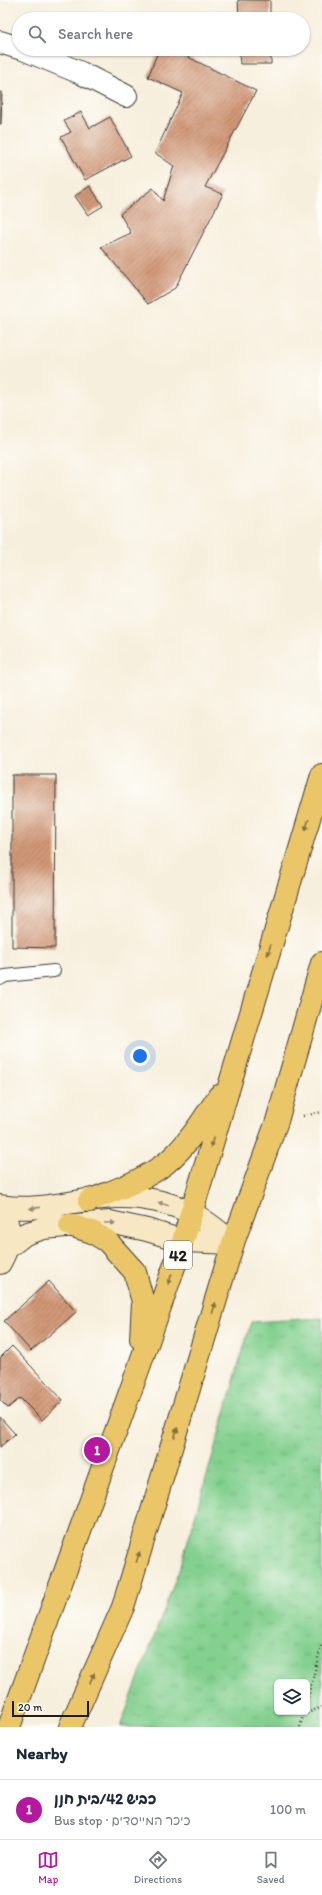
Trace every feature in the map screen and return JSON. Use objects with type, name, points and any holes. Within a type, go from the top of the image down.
[{"type":"highway","name":"42","points":[[9,1727],[183,1241],[322,775]]},
{"type":"highway","points":[[70,1727],[123,1607],[233,1242],[277,1121],[322,963]]},
{"type":"highway","points":[[89,1201],[123,1187],[147,1175],[166,1163],[183,1145],[208,1113],[232,1075]]},
{"type":"highway","points":[[70,1225],[92,1232],[107,1241],[135,1272],[143,1302],[138,1370]]},
{"type":"street","points":[[0,42],[12,46]]},
{"type":"street","points":[[39,56],[126,96]]},
{"type":"street","points":[[0,1206],[32,1209],[118,1197],[140,1198],[163,1203],[191,1213],[233,1242]]},
{"type":"street","points":[[0,1211],[5,1217],[9,1227],[10,1238],[4,1256]]},
{"type":"street","points":[[4,1256],[25,1234],[44,1228],[110,1222],[140,1228],[183,1241],[233,1242]]},
{"type":"lane","points":[[0,979],[6,976],[54,971]]},
{"type":"path","points":[[310,1689],[322,1643]]},
{"type":"path","points":[[310,1712],[322,1707]]},
{"type":"path","points":[[300,1727],[304,1715]]},
{"type":"green space","points":[[322,1318],[322,1727],[120,1727],[181,1565],[251,1322]]},
{"type":"building","points":[[238,0],[270,0],[270,12],[239,12]]},
{"type":"building","points":[[156,56],[186,56],[256,91],[205,187],[223,194],[175,288],[148,304],[101,247],[131,233],[120,214],[153,188],[163,201],[174,166],[155,153],[183,93],[148,77]]},
{"type":"building","points":[[239,56],[271,56],[271,64],[240,64]]},
{"type":"building","points":[[0,92],[2,92],[1,124],[0,124]]},
{"type":"building","points":[[81,112],[90,128],[110,117],[131,156],[85,180],[61,137],[71,132],[64,121]]},
{"type":"building","points":[[90,186],[103,206],[88,215],[75,196]]},
{"type":"building","points":[[12,775],[56,775],[55,948],[12,947]]},
{"type":"building","points":[[49,1281],[76,1312],[31,1351],[4,1321]]},
{"type":"building","points":[[12,1346],[63,1400],[42,1420],[20,1398],[8,1408],[0,1400],[0,1358]]},
{"type":"building","points":[[0,1417],[15,1434],[0,1447]]},
{"type":"place","name":"כביש 42/בית חנן","points":[[97,1450]]}]
